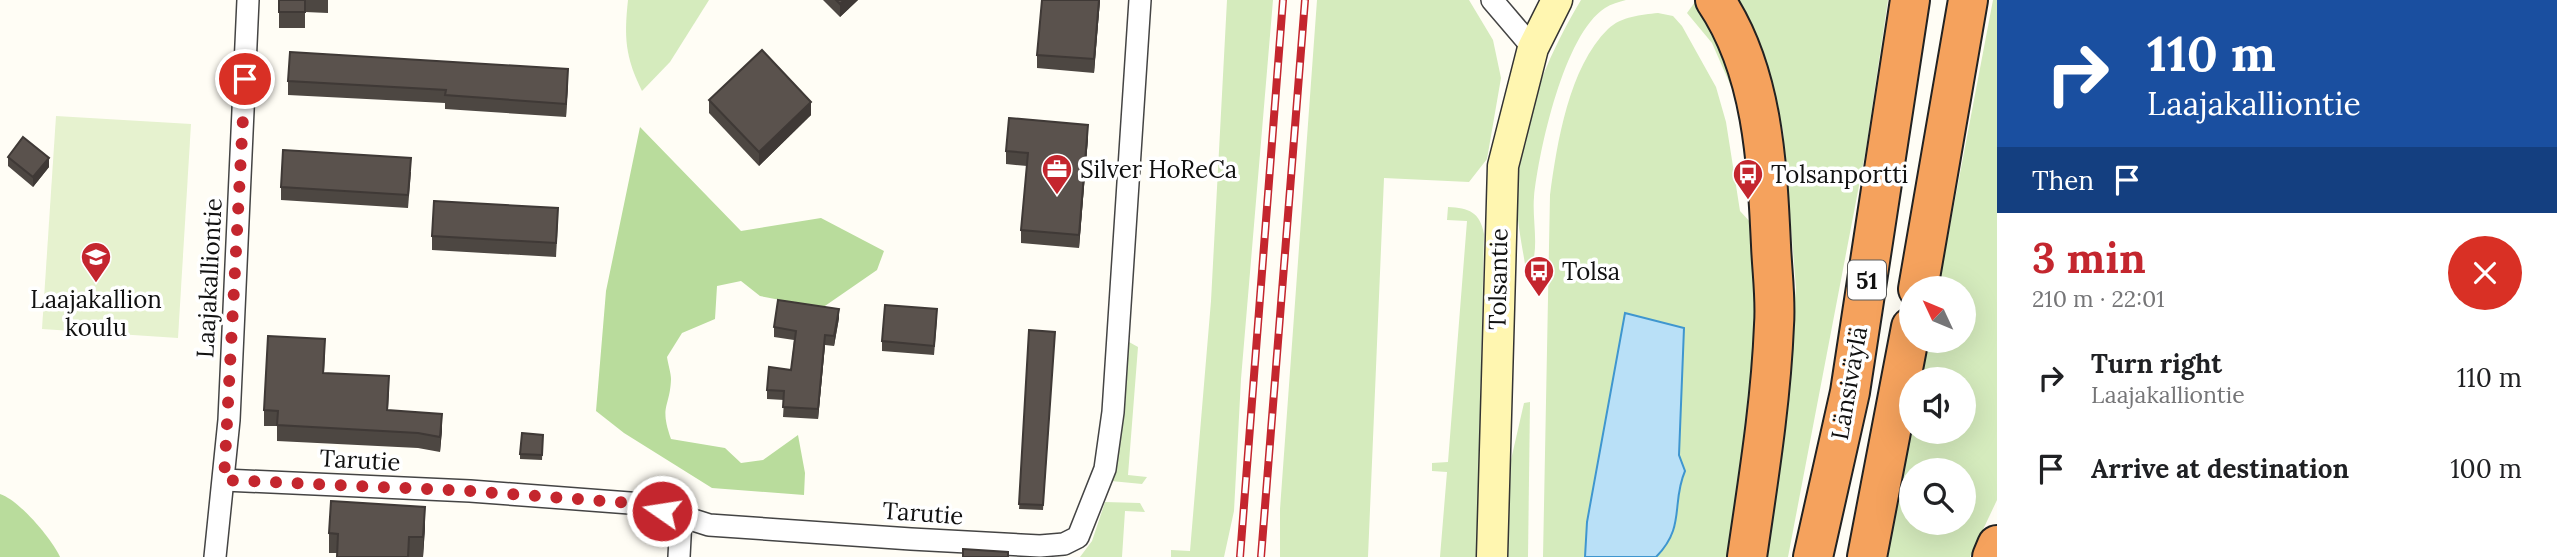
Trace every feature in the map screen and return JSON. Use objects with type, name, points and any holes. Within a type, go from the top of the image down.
[{"type":"highway","points":[[1715,0],[1738,39],[1753,85],[1765,154],[1769,201],[1774,324],[1747,557]]},
{"type":"highway","name":"Länsiväylä","points":[[1813,557],[1850,392],[1910,0]]},
{"type":"highway","name":"51","points":[[1920,276],[1968,0]]},
{"type":"highway","name":"Länsiväylä","points":[[1867,557],[1906,354]]},
{"type":"highway","points":[[1992,557],[1997,545]]},
{"type":"street","name":"Laajakalliontie","points":[[215,557],[224,480],[248,0]]},
{"type":"street","name":"Tarutie","points":[[224,480],[470,491],[643,504],[709,525],[1040,546],[1064,544],[1078,537],[1105,469],[1113,412],[1140,0]]},
{"type":"street","points":[[1492,0],[1534,48]]},
{"type":"street","name":"Tolsantie","points":[[1492,557],[1503,166],[1534,48],[1559,4]]},
{"type":"street","points":[[679,557],[681,518]]},
{"type":"green space","points":[[628,0],[709,0],[670,62],[642,91],[627,47]]},
{"type":"green space","points":[[1227,0],[1273,0],[1241,379],[1234,511],[1224,557],[1171,557],[1171,550],[1190,551],[1211,301]]},
{"type":"green space","points":[[1317,0],[1469,0],[1493,40],[1501,78],[1487,159],[1469,182],[1384,178],[1368,557],[1280,557],[1280,509]]},
{"type":"green space","points":[[1581,0],[1626,0],[1605,8],[1590,22],[1566,67],[1541,151],[1534,197],[1535,253],[1530,271],[1526,271],[1517,210],[1518,175],[1527,123],[1545,72]]},
{"type":"green space","points":[[1735,0],[1888,0],[1866,149],[1788,557],[1766,557],[1775,506],[1796,288],[1783,129],[1749,19]]},
{"type":"green space","points":[[1993,0],[1997,0],[1997,500],[1970,557],[1887,557],[1899,493],[1899,535],[1976,535],[1976,458],[1906,458],[1908,444],[1976,444],[1976,367],[1923,367],[1925,354],[1976,354],[1976,276],[1940,276]]},
{"type":"green space","points":[[1695,2],[1724,35],[1739,88],[1733,91],[1712,43],[1687,13]]},
{"type":"green space","points":[[1658,13],[1673,16],[1682,26],[1716,87],[1726,122],[1740,211],[1752,224],[1759,327],[1732,557],[1543,557],[1550,195],[1561,130],[1583,64],[1608,29],[1619,21]]},
{"type":"green space","points":[[56,116],[191,124],[178,338],[42,329]]},
{"type":"green space","points":[[640,127],[741,231],[821,218],[884,251],[877,270],[822,308],[760,296],[741,281],[717,286],[715,319],[682,333],[667,357],[671,379],[665,413],[671,439],[725,448],[741,463],[763,460],[798,435],[805,473],[804,495],[712,488],[624,433],[596,411],[606,291]]},
{"type":"green space","points":[[1448,207],[1468,210],[1476,216],[1484,234],[1477,557],[1440,557],[1447,472],[1432,471],[1432,463],[1448,462],[1467,221],[1447,220]]},
{"type":"green space","points":[[1129,342],[1138,347],[1128,475],[1147,477],[1142,484],[1111,481],[1122,430]]},
{"type":"green space","points":[[1530,402],[1528,557],[1507,557],[1508,473],[1524,403]]},
{"type":"green space","points":[[0,494],[16,504],[34,521],[60,557],[0,557]]},
{"type":"green space","points":[[1105,502],[1140,503],[1145,512],[1125,511],[1122,557],[1080,557],[1092,541]]},
{"type":"water","points":[[1625,313],[1684,328],[1679,455],[1685,471],[1675,525],[1665,546],[1656,557],[1585,557],[1587,522]]},
{"type":"building","points":[[279,0],[305,0],[305,12],[279,12]]},
{"type":"building","points":[[1042,0],[1099,0],[1094,59],[1037,55]]},
{"type":"building","points":[[762,50],[811,102],[759,152],[709,100]]},
{"type":"building","points":[[290,52],[568,69],[566,104],[445,95],[446,90],[288,81]]},
{"type":"building","points":[[1009,118],[1088,125],[1079,235],[1021,230],[1028,153],[1006,151]]},
{"type":"building","points":[[23,137],[49,158],[33,177],[8,157]]},
{"type":"building","points":[[283,150],[411,158],[408,195],[281,187]]},
{"type":"building","points":[[434,201],[558,208],[556,243],[432,236]]},
{"type":"building","points":[[778,300],[839,309],[834,336],[825,335],[818,409],[783,407],[784,391],[767,390],[769,367],[791,370],[796,331],[774,327]]},
{"type":"building","points":[[885,305],[937,309],[934,346],[882,341]]},
{"type":"building","points":[[1029,330],[1055,332],[1043,505],[1019,504]]},
{"type":"building","points":[[268,336],[325,339],[323,373],[389,376],[387,410],[442,414],[440,437],[418,433],[277,425],[278,411],[264,410]]},
{"type":"building","points":[[522,433],[543,435],[542,455],[520,454]]},
{"type":"building","points":[[331,501],[425,507],[423,537],[409,537],[408,557],[337,557],[338,534],[329,533]]},
{"type":"building","points":[[963,549],[1008,552],[1008,557],[963,557]]},
{"type":"railway","points":[[1240,557],[1283,0]]},
{"type":"railway","points":[[1261,557],[1305,0]]},
{"type":"place","name":"Silver HoReCa","points":[[1057,196]]},
{"type":"place","name":"Tolsanportti","points":[[1748,201]]},
{"type":"place","name":"Laajakallion koulu","points":[[96,284]]},
{"type":"place","name":"Tolsa","points":[[1539,298]]},
{"type":"route","points":[[245,79],[224,480],[470,491],[643,504],[662,511]]}]
